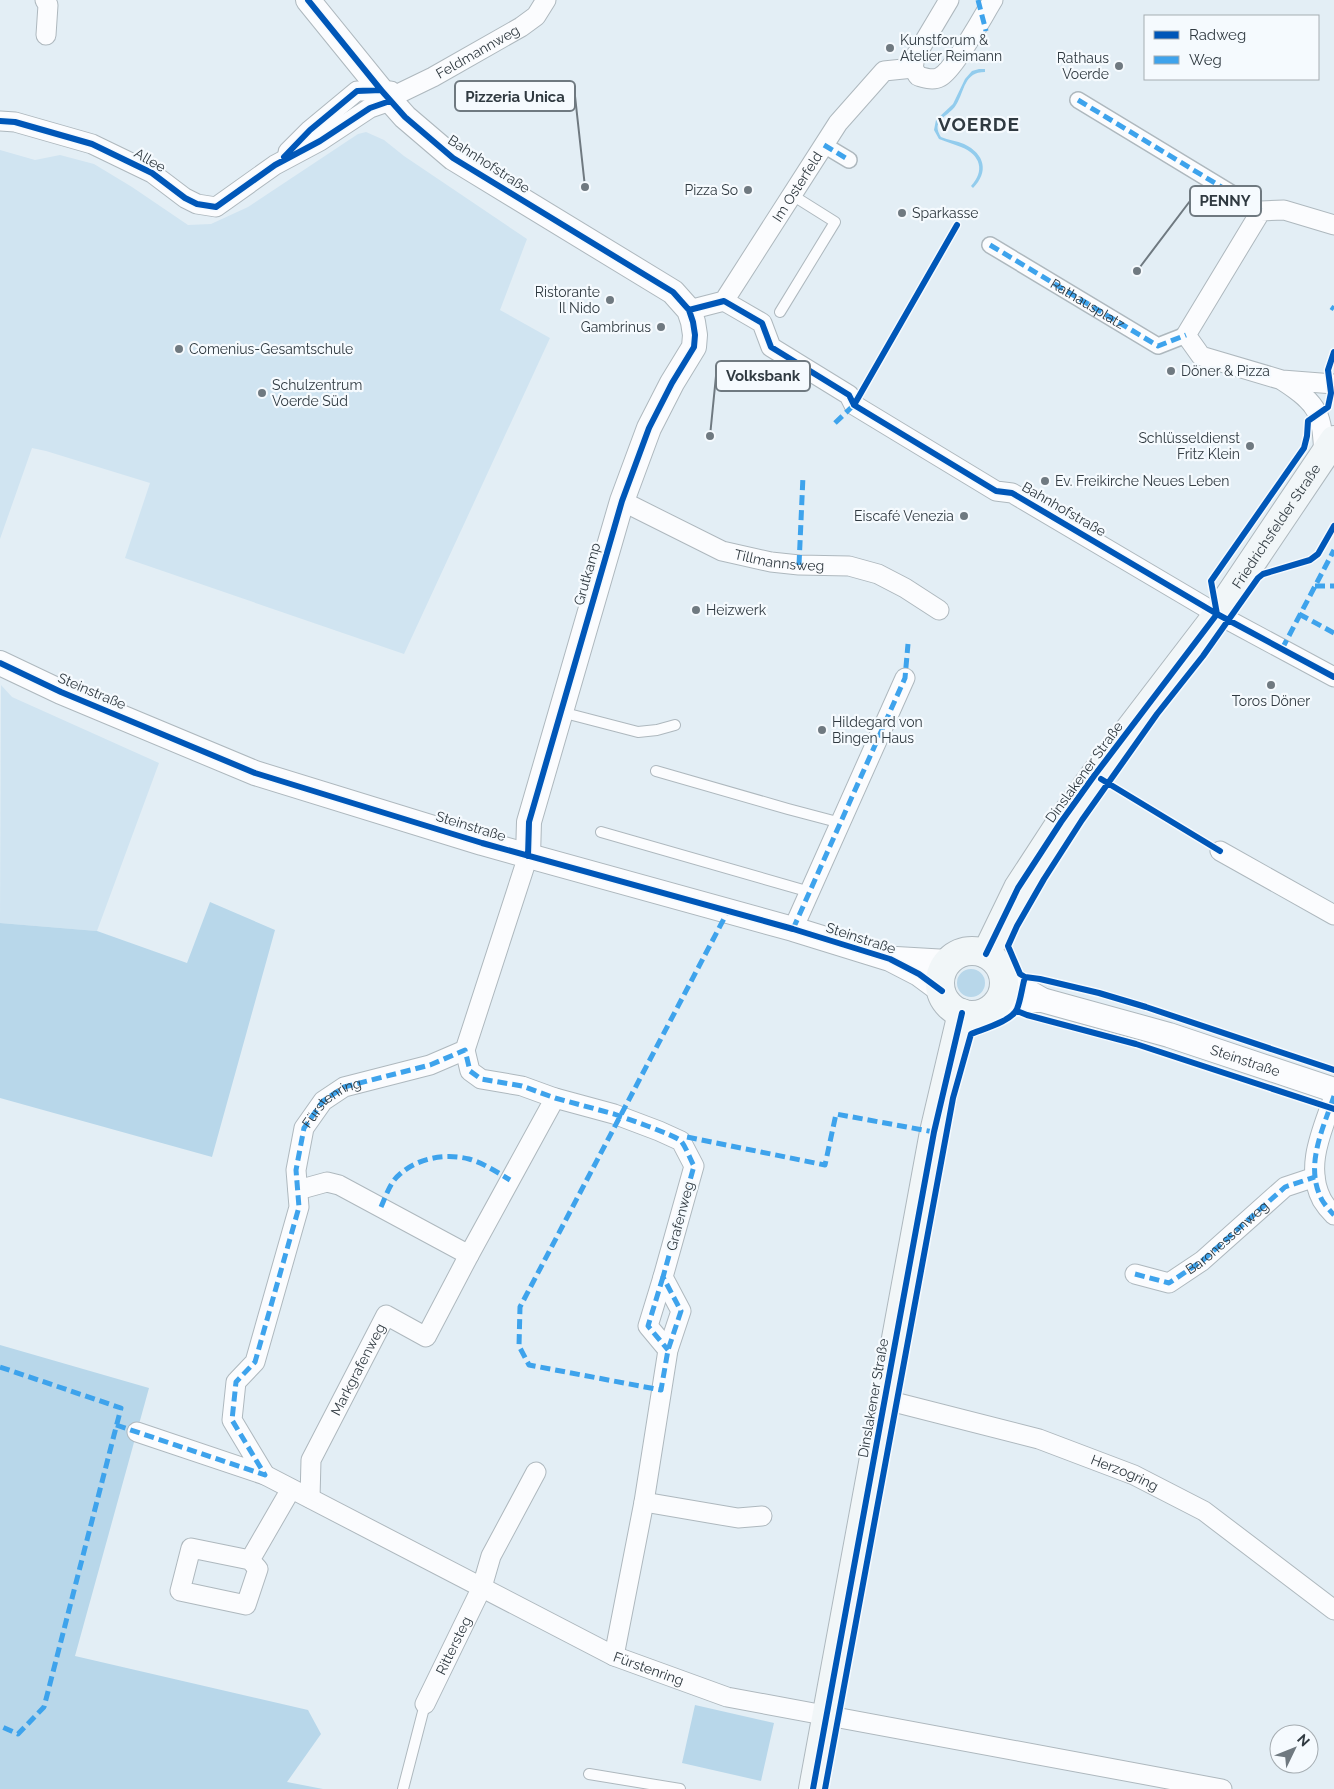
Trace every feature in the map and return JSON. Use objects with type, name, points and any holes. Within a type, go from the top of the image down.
[{"type":"main road","name":"Friedrichsfelder Straße","points":[[1217,614],[1329,449]]},
{"type":"main road","name":"Dinslakener Straße","points":[[986,954],[1018,888],[1061,822],[1217,614]]},
{"type":"main road","points":[[976,951],[986,954],[1001,968],[1004,988],[1000,999],[984,1012],[962,1013],[946,1001],[941,981],[943,971],[948,962],[956,955],[976,951]]},
{"type":"main road","name":"Dinslakener Straße","points":[[814,1789],[934,1132],[962,1013]]},
{"type":"street","points":[[45,0],[48,5],[46,35]]},
{"type":"street","name":"Bahnhofstraße","points":[[308,0],[391,94],[405,117],[453,158],[673,292],[689,310]]},
{"type":"street","name":"Feldmannweg","points":[[391,94],[433,77],[521,27],[536,16],[546,0]]},
{"type":"street","points":[[949,0],[914,57],[913,68],[918,76],[929,80],[940,78],[952,66],[993,0]]},
{"type":"street","name":"Im Osterfeld","points":[[724,301],[838,123],[884,71],[913,68]]},
{"type":"street","name":"Allee","points":[[0,121],[15,122],[92,144],[152,173],[184,198],[197,204],[216,207],[275,166],[320,142],[391,94]]},
{"type":"street","points":[[1078,100],[1261,211],[1284,210],[1334,224]]},
{"type":"street","points":[[824,145],[849,160]]},
{"type":"street","points":[[1261,211],[1186,335],[1201,356],[1282,380],[1334,384]]},
{"type":"street","name":"Rathausplatz","points":[[990,245],[1158,346],[1186,335]]},
{"type":"street","points":[[689,310],[724,301]]},
{"type":"street","name":"Bahnhofstraße","points":[[724,301],[762,323],[771,347],[849,395],[854,405],[996,491],[1012,493],[1217,614],[1334,677]]},
{"type":"street","name":"Grutkamp","points":[[528,856],[529,822],[622,501],[649,428],[672,383],[694,347],[694,329],[689,310]]},
{"type":"street","points":[[1282,380],[1302,394],[1316,408],[1329,449]]},
{"type":"street","name":"Tillmannsweg","points":[[622,501],[722,551],[799,566],[849,566],[878,574],[905,588],[939,610]]},
{"type":"street","name":"Steinstraße","points":[[0,663],[61,692],[255,773],[528,856],[793,929],[890,959],[919,974],[942,991]]},
{"type":"street","points":[[793,929],[905,678]]},
{"type":"street","points":[[1220,850],[1334,914]]},
{"type":"street","points":[[465,1050],[528,856]]},
{"type":"street","name":"Steinstraße","points":[[890,959],[948,962]]},
{"type":"street","name":"Steinstraße","points":[[1004,978],[1042,1000],[1170,1035],[1334,1090]]},
{"type":"street","name":"Steinstraße","points":[[991,1008],[1013,1000],[1042,1000]]},
{"type":"street","name":"Grafenweg","points":[[465,1050],[470,1070],[481,1079],[522,1086],[555,1098],[614,1114],[681,1141],[694,1166],[664,1277],[648,1326],[668,1350]]},
{"type":"street","name":"Fürstenring","points":[[265,1475],[232,1420],[236,1382],[255,1362],[299,1206],[296,1170],[304,1128],[323,1101],[344,1087],[430,1065],[465,1050]]},
{"type":"street","points":[[1334,1096],[1315,1153],[1315,1177],[1322,1200],[1334,1215]]},
{"type":"street","name":"Markgrafenweg","points":[[310,1498],[311,1460],[386,1316],[426,1337],[555,1098]]},
{"type":"street","name":"Baronessenweg","points":[[1135,1274],[1169,1283],[1202,1261],[1285,1187],[1315,1177]]},
{"type":"street","points":[[298,1190],[327,1182],[339,1184],[469,1255]]},
{"type":"street","points":[[614,1656],[644,1502],[668,1350],[681,1311],[664,1277]]},
{"type":"street","name":"Herzogring","points":[[886,1400],[1039,1439],[1134,1475],[1204,1511],[1334,1610]]},
{"type":"street","name":"Fürstenring","points":[[137,1432],[265,1475],[614,1656],[727,1697],[827,1716]]},
{"type":"street","points":[[482,1587],[491,1556],[536,1472]]},
{"type":"street","points":[[250,1560],[291,1488]]},
{"type":"street","points":[[644,1502],[738,1518],[762,1516]]},
{"type":"street","name":"Rittersteg","points":[[425,1704],[482,1587]]},
{"type":"street","points":[[827,1716],[1222,1789]]},
{"type":"lane","points":[[780,312],[835,222],[792,196]]},
{"type":"lane","points":[[561,712],[638,732],[657,730],[674,725]]},
{"type":"lane","points":[[656,771],[841,823]]},
{"type":"lane","points":[[601,832],[810,892]]},
{"type":"lane","points":[[403,1789],[425,1704]]},
{"type":"lane","points":[[589,1774],[680,1789]]},
{"type":"shaded area","name":"Schulzentrum Voerde Süd","points":[[366,132],[384,140],[404,156],[527,239],[500,310],[550,338],[404,654],[125,558],[150,483],[46,451],[32,448],[0,539],[0,150],[35,160],[60,155],[94,164],[188,225],[211,224],[248,207],[358,134]]},
{"type":"shaded area","points":[[1,685],[12,697],[159,763],[97,931],[0,923]]},
{"type":"shaded area","points":[[210,902],[275,930],[212,1157],[0,1098],[0,923],[97,931],[187,963]]},
{"type":"shaded area","points":[[971,969],[981,973],[985,983],[981,993],[971,997],[961,993],[957,983],[961,973]]},
{"type":"shaded area","points":[[0,1345],[149,1388],[75,1656],[308,1710],[321,1734],[287,1782],[323,1789],[0,1789]]},
{"type":"shaded area","points":[[695,1705],[774,1723],[761,1781],[682,1763]]},
{"type":"water","points":[[985,69],[985,72],[978,73],[969,78],[956,105],[938,124],[938,131],[941,137],[964,144],[977,153],[980,158],[983,170],[973,188],[971,186],[978,175],[979,169],[977,159],[968,150],[939,139],[934,130],[936,120],[953,104],[965,79],[972,71]]},
{"type":"marked path","points":[[978,0],[986,31]]},
{"type":"marked path","points":[[1078,100],[1261,211]]},
{"type":"marked path","points":[[824,145],[849,160]]},
{"type":"marked path","points":[[990,245],[1158,346],[1186,335]]},
{"type":"marked path","points":[[835,423],[856,403]]},
{"type":"marked path","points":[[799,565],[803,476]]},
{"type":"marked path","points":[[1282,649],[1334,550]]},
{"type":"marked path","points":[[1315,586],[1334,586]]},
{"type":"marked path","points":[[1299,614],[1334,633]]},
{"type":"marked path","points":[[793,929],[905,678],[908,644]]},
{"type":"marked path","points":[[116,1425],[265,1475],[232,1420],[236,1382],[255,1362],[299,1207],[296,1170],[304,1128],[323,1101],[344,1087],[430,1065],[465,1050],[470,1071],[481,1079],[522,1086],[555,1098],[614,1114],[620,1116],[628,1119],[677,1138],[685,1146],[694,1166],[663,1277],[681,1311],[668,1350],[661,1390],[529,1365],[519,1346],[520,1307],[728,911]]},
{"type":"marked path","points":[[1334,1096],[1321,1134],[1315,1161],[1317,1187],[1322,1200],[1334,1215]]},
{"type":"marked path","points":[[687,1137],[825,1165],[836,1114],[934,1132]]},
{"type":"marked path","points":[[381,1207],[397,1177],[415,1164],[432,1158],[460,1157],[469,1159],[485,1165],[510,1180]]},
{"type":"marked path","points":[[1135,1274],[1169,1283],[1202,1261],[1285,1187],[1315,1177]]},
{"type":"marked path","points":[[663,1277],[648,1326],[668,1350]]},
{"type":"marked path","points":[[0,1367],[121,1408],[44,1707],[18,1734],[0,1726]]},
{"type":"cycle path","points":[[308,0],[405,117],[453,158],[673,292],[689,310],[693,322],[694,347],[672,383],[649,428],[622,501],[529,822],[528,856]]},
{"type":"cycle path","points":[[284,157],[310,130],[357,91],[381,90]]},
{"type":"cycle path","points":[[0,121],[15,122],[92,144],[152,173],[185,198],[197,204],[216,207],[275,165],[320,141],[370,108],[390,101]]},
{"type":"cycle path","points":[[854,405],[957,225]]},
{"type":"cycle path","points":[[689,310],[724,301],[762,323],[771,347],[849,395],[854,405],[996,491],[1012,493],[1217,614],[1334,677]]},
{"type":"cycle path","points":[[1217,614],[1211,581],[1304,448],[1308,421],[1328,407],[1331,393],[1328,370],[1334,352]]},
{"type":"cycle path","points":[[825,1789],[953,1098],[971,1034],[1003,1021],[1017,1009],[1025,977],[1020,974],[1008,946],[1017,926],[1044,879],[1082,820],[1157,714],[1203,656],[1258,578],[1263,574],[1310,560],[1318,554],[1334,526]]},
{"type":"cycle path","points":[[986,954],[1018,888],[1061,822],[1217,614]]},
{"type":"cycle path","points":[[0,663],[61,692],[255,773],[482,843],[793,929],[890,959],[919,974],[942,991]]},
{"type":"cycle path","points":[[1101,779],[1220,851]]},
{"type":"cycle path","points":[[1025,977],[1099,993],[1146,1007],[1334,1070]]},
{"type":"cycle path","points":[[1017,1011],[1136,1044],[1334,1109]]},
{"type":"cycle path","points":[[813,1789],[934,1132],[962,1013]]},
{"type":"place","name":"Kunstforum & Atelier Reimann","points":[[890,48]]},
{"type":"place","name":"Rathaus Voerde","points":[[1119,66]]},
{"type":"place","name":"Pizzeria Unica","points":[[585,187]]},
{"type":"place","name":"Pizza So","points":[[748,190]]},
{"type":"place","name":"Sparkasse","points":[[902,213]]},
{"type":"place","name":"PENNY","points":[[1137,271]]},
{"type":"place","name":"Ristorante Il Nido","points":[[610,300]]},
{"type":"place","name":"Gambrinus","points":[[661,327]]},
{"type":"place","name":"Comenius-Gesamtschule","points":[[179,349]]},
{"type":"place","name":"Döner & Pizza","points":[[1171,371]]},
{"type":"place","name":"Schulzentrum Voerde Süd","points":[[262,393]]},
{"type":"place","name":"Volksbank","points":[[710,436]]},
{"type":"place","name":"Schlüsseldienst Fritz Klein","points":[[1250,446]]},
{"type":"place","name":"Ev. Freikirche Neues Leben","points":[[1045,481]]},
{"type":"place","name":"Eiscafé Venezia","points":[[964,516]]},
{"type":"place","name":"Heizwerk","points":[[696,610]]},
{"type":"place","name":"Toros Döner","points":[[1271,685]]},
{"type":"place","name":"Hildegard von Bingen Haus","points":[[822,730]]},
{"type":"district","name":"VOERDE","points":[[979,124]]}]
